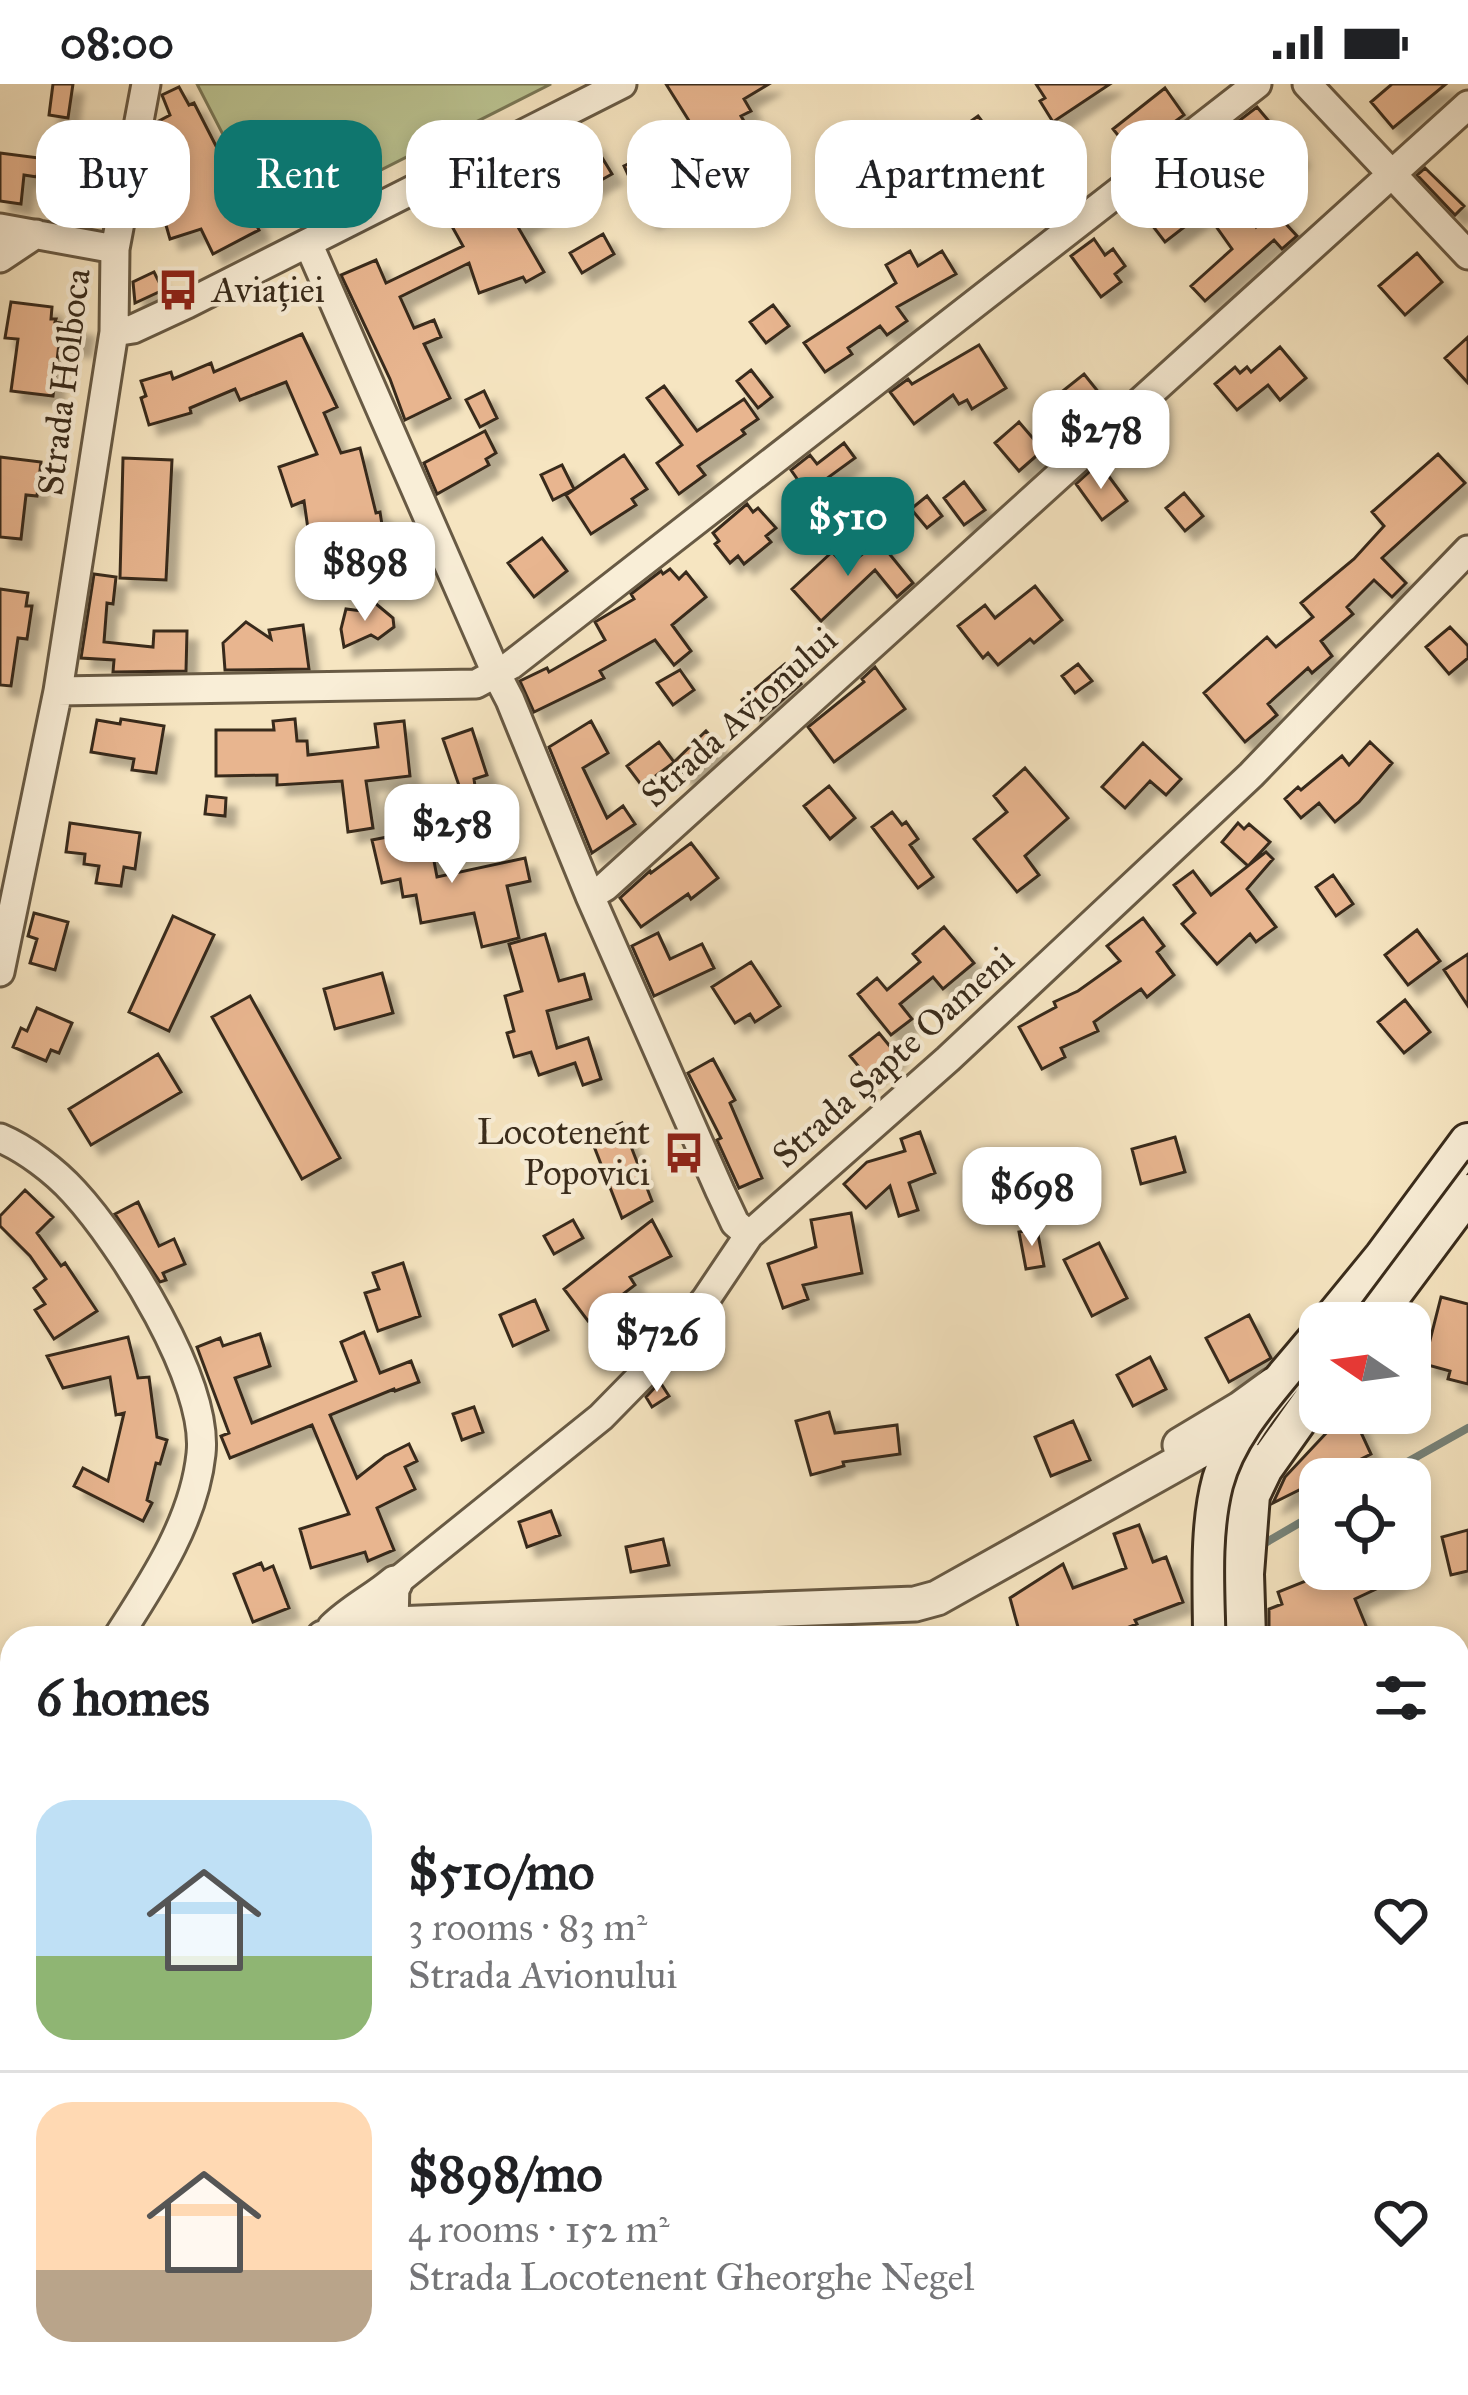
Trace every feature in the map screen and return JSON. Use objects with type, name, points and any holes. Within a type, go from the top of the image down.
[{"type":"main road","points":[[1347,1302],[1468,1142]]},
{"type":"main road","points":[[1387,1302],[1468,1193]]},
{"type":"main road","points":[[1215,1626],[1228,1575],[1233,1512],[1222,1477],[1250,1460],[1250,1425],[1299,1386]]},
{"type":"main road","points":[[1228,1575],[1243,1626]]},
{"type":"street","name":"Strada Holboca","points":[[0,972],[58,691],[113,332],[115,248],[146,84]]},
{"type":"street","points":[[113,332],[133,329],[622,84]]},
{"type":"street","points":[[58,691],[476,684],[496,674],[1257,84]]},
{"type":"street","points":[[1307,84],[1468,255]]},
{"type":"street","name":"Strada Avionului","points":[[590,896],[1468,105]]},
{"type":"street","points":[[0,228],[115,248]]},
{"type":"street","points":[[0,258],[36,234]]},
{"type":"street","points":[[308,243],[735,1223],[749,1235]]},
{"type":"street","name":"Strada Șapte Oameni","points":[[400,1578],[601,1418],[706,1299],[749,1235],[948,1059],[1251,775],[1468,550]]},
{"type":"street","points":[[0,1138],[31,1155],[71,1188],[104,1228],[179,1356],[196,1406],[202,1450],[194,1490],[173,1543],[124,1626]]},
{"type":"street","points":[[1156,1474],[1180,1445],[1240,1409],[1299,1384]]},
{"type":"street","points":[[384,1626],[915,1604],[937,1598],[1201,1450],[1223,1446],[1250,1460]]},
{"type":"street","points":[[1156,1474],[1202,1473],[1233,1512]]},
{"type":"street","points":[[400,1578],[421,1611],[444,1622]]},
{"type":"street","points":[[394,1624],[400,1578]]},
{"type":"street","points":[[337,1626],[400,1578]]},
{"type":"green space","points":[[197,84],[551,84],[480,120],[406,120],[406,157],[382,169],[382,120],[216,120]]},
{"type":"building","points":[[53,84],[73,84],[68,118],[49,115]]},
{"type":"building","points":[[666,84],[769,84],[744,99],[751,111],[741,116],[743,120],[689,120]]},
{"type":"building","points":[[1036,84],[1110,84],[1056,120],[1040,101],[1045,98]]},
{"type":"building","points":[[1392,84],[1446,84],[1393,128],[1371,102]]},
{"type":"building","points":[[179,87],[189,105],[194,103],[214,142],[214,228],[259,230],[213,254],[201,229],[170,239],[167,228],[190,228],[190,120],[161,120],[170,115],[162,95]]},
{"type":"building","points":[[1165,88],[1184,115],[1177,120],[1124,120]]},
{"type":"building","points":[[1257,107],[1268,120],[1240,120]]},
{"type":"building","points":[[0,153],[36,158],[36,177],[24,175],[21,204],[0,201]]},
{"type":"building","points":[[1425,168],[1464,206],[1455,215],[1417,175]]},
{"type":"building","points":[[453,228],[519,228],[544,272],[526,282],[523,277],[479,293],[469,263],[400,297],[414,328],[434,320],[441,337],[424,344],[450,398],[405,420],[341,275],[376,260],[386,283],[463,246]]},
{"type":"building","points":[[1154,228],[1183,228],[1165,242]]},
{"type":"building","points":[[1217,228],[1290,228],[1297,236],[1282,249],[1274,240],[1205,301],[1191,286],[1232,249]]},
{"type":"building","points":[[603,234],[614,254],[582,273],[570,253]]},
{"type":"building","points":[[1094,239],[1105,255],[1113,249],[1125,266],[1115,274],[1121,282],[1101,297],[1071,256]]},
{"type":"building","points":[[910,251],[918,266],[942,251],[956,274],[897,307],[907,321],[887,335],[880,326],[848,348],[852,354],[825,372],[804,343],[896,283],[886,265]]},
{"type":"building","points":[[1417,253],[1442,282],[1405,315],[1379,286]]},
{"type":"building","points":[[154,272],[163,290],[135,303],[133,282]]},
{"type":"building","points":[[11,302],[52,307],[55,322],[84,327],[81,347],[59,343],[53,396],[11,391],[18,339],[5,338]]},
{"type":"building","points":[[773,305],[789,326],[766,343],[750,322]]},
{"type":"building","points":[[302,334],[337,407],[324,413],[341,453],[360,448],[383,531],[310,543],[304,501],[292,506],[279,467],[317,454],[286,382],[240,400],[235,389],[190,408],[191,413],[149,425],[141,381],[171,372],[173,379],[211,363],[214,372]]},
{"type":"building","points":[[1468,337],[1468,383],[1445,358]]},
{"type":"building","points":[[979,345],[1006,388],[972,409],[967,400],[959,404],[953,395],[914,424],[890,392]]},
{"type":"building","points":[[1280,347],[1306,378],[1280,400],[1268,385],[1237,410],[1215,384],[1235,367],[1240,373],[1247,367],[1251,372]]},
{"type":"building","points":[[751,370],[772,397],[758,408],[737,381]]},
{"type":"building","points":[[1084,374],[1100,394],[1075,414],[1059,394]]},
{"type":"building","points":[[664,386],[697,431],[744,399],[758,419],[742,430],[745,434],[698,466],[705,475],[679,494],[657,463],[682,445],[647,398]]},
{"type":"building","points":[[484,391],[497,418],[480,427],[466,400]]},
{"type":"building","points":[[1019,422],[1043,450],[1019,471],[995,443]]},
{"type":"building","points":[[485,431],[496,453],[486,459],[489,465],[437,494],[424,463]]},
{"type":"building","points":[[844,443],[855,458],[807,493],[791,470],[810,455],[817,464]]},
{"type":"building","points":[[1438,454],[1465,483],[1382,558],[1406,583],[1392,597],[1374,580],[1347,607],[1353,614],[1321,641],[1332,656],[1312,673],[1308,668],[1268,704],[1277,715],[1245,742],[1204,693],[1267,637],[1276,647],[1313,617],[1301,603],[1354,559],[1384,526],[1372,512]]},
{"type":"building","points":[[624,455],[647,489],[632,499],[636,505],[591,534],[566,495]]},
{"type":"building","points":[[0,457],[41,462],[37,496],[26,495],[21,539],[0,537]]},
{"type":"building","points":[[123,458],[172,460],[166,580],[120,578]]},
{"type":"building","points":[[1099,463],[1127,501],[1102,520],[1076,484]]},
{"type":"building","points":[[562,465],[574,489],[553,500],[541,475]]},
{"type":"building","points":[[964,482],[985,510],[964,525],[944,498]]},
{"type":"building","points":[[1184,493],[1203,516],[1185,531],[1166,508]]},
{"type":"building","points":[[927,496],[942,516],[927,528],[911,509]]},
{"type":"building","points":[[747,504],[753,512],[758,508],[776,528],[766,536],[771,542],[744,564],[738,556],[730,563],[715,544],[719,541],[713,533]]},
{"type":"building","points":[[542,538],[567,571],[534,597],[508,563]]},
{"type":"building","points":[[879,541],[913,583],[897,597],[875,570],[821,621],[792,589],[832,552],[846,567]]},
{"type":"building","points":[[670,569],[679,579],[686,572],[706,597],[672,625],[691,651],[674,665],[655,640],[600,671],[604,678],[534,712],[520,681],[547,668],[549,672],[605,640],[595,622],[634,599],[631,594]]},
{"type":"building","points":[[94,574],[116,577],[113,604],[107,603],[104,642],[153,647],[154,631],[187,631],[186,671],[113,672],[114,660],[81,658]]},
{"type":"building","points":[[1035,586],[1062,620],[998,665],[988,653],[983,658],[958,626],[985,605],[995,618]]},
{"type":"building","points":[[0,589],[28,593],[26,606],[32,606],[27,639],[18,638],[11,686],[0,685]]},
{"type":"building","points":[[375,603],[393,618],[394,627],[378,639],[371,635],[344,647],[341,629],[346,609],[362,611]]},
{"type":"building","points":[[246,622],[271,639],[269,630],[303,625],[309,669],[225,670],[223,643]]},
{"type":"building","points":[[1450,627],[1468,646],[1468,658],[1449,674],[1426,647]]},
{"type":"building","points":[[785,664],[801,684],[759,720],[742,700]]},
{"type":"building","points":[[1078,664],[1092,681],[1075,693],[1062,676]]},
{"type":"building","points":[[875,667],[905,709],[834,762],[808,727],[864,682]]},
{"type":"building","points":[[680,670],[694,690],[673,705],[657,683]]},
{"type":"building","points":[[121,719],[164,726],[156,773],[132,770],[134,759],[91,752],[97,720],[120,724]]},
{"type":"building","points":[[295,719],[297,741],[307,741],[308,755],[378,747],[375,724],[404,721],[410,776],[366,781],[373,828],[348,832],[342,781],[277,785],[277,775],[216,776],[216,730],[274,730],[273,721]]},
{"type":"building","points":[[591,721],[608,753],[583,768],[607,818],[623,806],[635,824],[592,853],[549,747]]},
{"type":"building","points":[[472,729],[487,775],[474,779],[481,828],[438,834],[433,804],[464,800],[443,739]]},
{"type":"building","points":[[706,731],[724,750],[688,780],[673,763],[642,786],[627,766],[659,742],[674,762]]},
{"type":"building","points":[[1370,742],[1392,763],[1359,802],[1335,822],[1319,803],[1301,818],[1285,799],[1342,756],[1349,765]]},
{"type":"building","points":[[1143,743],[1181,779],[1166,795],[1150,781],[1125,808],[1102,787]]},
{"type":"building","points":[[1025,768],[1068,818],[1025,856],[1039,875],[1017,892],[974,839],[1007,812],[994,796]]},
{"type":"building","points":[[829,786],[855,818],[830,839],[804,806]]},
{"type":"building","points":[[207,796],[226,798],[225,816],[205,814]]},
{"type":"building","points":[[892,812],[918,839],[910,845],[933,877],[918,888],[872,827]]},
{"type":"building","points":[[70,823],[140,833],[135,869],[124,867],[121,886],[96,883],[99,866],[84,864],[85,854],[66,852]]},
{"type":"building","points":[[1238,823],[1244,829],[1249,824],[1270,842],[1249,865],[1266,852],[1273,859],[1247,889],[1276,927],[1256,942],[1250,934],[1217,964],[1182,924],[1195,913],[1174,885],[1193,871],[1211,895],[1248,866],[1222,842]]},
{"type":"building","points":[[428,829],[437,877],[525,858],[530,881],[507,886],[519,938],[482,947],[474,913],[421,923],[416,895],[403,897],[400,879],[382,883],[372,840]]},
{"type":"building","points":[[691,843],[718,878],[641,927],[620,898]]},
{"type":"building","points":[[1333,875],[1353,904],[1336,916],[1316,887]]},
{"type":"building","points":[[34,913],[68,922],[55,970],[30,963],[37,939],[28,936]]},
{"type":"building","points":[[173,916],[214,935],[169,1031],[129,1012]]},
{"type":"building","points":[[1143,918],[1164,946],[1157,952],[1174,975],[1147,997],[1141,989],[1094,1022],[1098,1031],[1061,1048],[1065,1057],[1042,1069],[1019,1027],[1120,961],[1107,946]]},
{"type":"building","points":[[944,927],[974,963],[943,989],[933,977],[900,1004],[912,1019],[891,1035],[858,994],[877,978],[887,990],[920,962],[913,954]]},
{"type":"building","points":[[1417,930],[1440,961],[1408,985],[1385,955]]},
{"type":"building","points":[[658,933],[670,959],[702,944],[714,968],[654,996],[632,946]]},
{"type":"building","points":[[545,934],[559,981],[584,974],[591,999],[547,1011],[557,1048],[588,1038],[601,1079],[583,1085],[575,1063],[539,1075],[531,1052],[514,1057],[507,1033],[514,1031],[505,996],[522,991],[509,944]]},
{"type":"building","points":[[1468,954],[1468,1006],[1444,970]]},
{"type":"building","points":[[751,962],[780,1006],[755,1022],[750,1014],[735,1023],[712,987]]},
{"type":"building","points":[[382,973],[393,1013],[335,1029],[324,989]]},
{"type":"building","points":[[250,996],[340,1158],[302,1179],[212,1017]]},
{"type":"building","points":[[1405,1000],[1430,1032],[1404,1053],[1378,1022]]},
{"type":"building","points":[[37,1008],[72,1023],[59,1053],[51,1050],[46,1061],[13,1047]]},
{"type":"building","points":[[879,1033],[897,1055],[868,1078],[850,1056]]},
{"type":"building","points":[[158,1054],[181,1092],[91,1145],[69,1109]]},
{"type":"building","points":[[713,1059],[735,1100],[730,1103],[762,1178],[739,1188],[717,1140],[721,1138],[688,1073]]},
{"type":"building","points":[[622,1123],[652,1201],[622,1218],[590,1136]]},
{"type":"building","points":[[920,1132],[935,1173],[909,1183],[918,1210],[899,1216],[890,1186],[866,1208],[844,1184],[867,1162],[905,1151],[901,1139]]},
{"type":"building","points":[[1175,1137],[1185,1172],[1141,1184],[1132,1149]]},
{"type":"building","points":[[25,1190],[53,1217],[37,1233],[61,1266],[65,1263],[97,1311],[54,1339],[35,1310],[45,1304],[34,1288],[46,1279],[0,1226],[0,1216]]},
{"type":"building","points":[[138,1202],[159,1246],[174,1239],[185,1264],[163,1273],[166,1280],[160,1282],[115,1214]]},
{"type":"building","points":[[851,1213],[862,1273],[803,1285],[808,1299],[783,1308],[768,1264],[816,1247],[811,1220]]},
{"type":"building","points":[[573,1220],[583,1238],[554,1254],[544,1236]]},
{"type":"building","points":[[652,1220],[671,1256],[630,1277],[635,1285],[588,1321],[564,1289]]},
{"type":"building","points":[[1037,1229],[1044,1266],[1026,1269],[1019,1232]]},
{"type":"building","points":[[1099,1243],[1127,1298],[1092,1316],[1064,1260]]},
{"type":"building","points":[[403,1263],[420,1316],[378,1331],[365,1293],[379,1289],[373,1273]]},
{"type":"building","points":[[1441,1297],[1468,1304],[1468,1384],[1448,1379],[1450,1371],[1431,1366],[1431,1336]]},
{"type":"building","points":[[535,1300],[548,1330],[513,1346],[500,1315]]},
{"type":"building","points":[[1249,1315],[1271,1358],[1229,1382],[1206,1338]]},
{"type":"building","points":[[364,1332],[380,1373],[411,1361],[419,1382],[330,1415],[357,1478],[409,1444],[417,1461],[405,1467],[415,1489],[377,1508],[394,1550],[368,1561],[365,1552],[311,1568],[300,1529],[349,1514],[312,1425],[230,1458],[221,1436],[229,1433],[197,1347],[220,1338],[223,1346],[260,1334],[270,1366],[235,1378],[252,1423],[356,1381],[341,1342]]},
{"type":"building","points":[[128,1337],[138,1378],[149,1377],[157,1437],[167,1440],[160,1464],[156,1463],[147,1500],[152,1503],[143,1521],[74,1486],[83,1468],[108,1481],[124,1413],[116,1415],[110,1377],[63,1388],[47,1356]]},
{"type":"building","points":[[1150,1357],[1166,1389],[1133,1406],[1117,1375]]},
{"type":"building","points":[[660,1382],[669,1396],[652,1407],[646,1397]]},
{"type":"building","points":[[474,1407],[483,1432],[462,1440],[453,1414]]},
{"type":"building","points":[[829,1412],[835,1433],[897,1425],[900,1454],[843,1462],[844,1466],[811,1475],[796,1421]]},
{"type":"building","points":[[1073,1421],[1090,1460],[1051,1476],[1035,1437]]},
{"type":"building","points":[[1325,1434],[1362,1434],[1371,1454],[1363,1458],[1303,1458]]},
{"type":"building","points":[[1299,1462],[1299,1490],[1273,1503],[1285,1477]]},
{"type":"building","points":[[551,1511],[560,1535],[527,1547],[519,1522]]},
{"type":"building","points":[[1139,1525],[1153,1562],[1166,1557],[1183,1602],[1135,1620],[1137,1624],[1132,1626],[1018,1626],[1010,1598],[1063,1564],[1073,1588],[1126,1568],[1114,1534]]},
{"type":"building","points":[[1468,1530],[1468,1571],[1451,1575],[1442,1537]]},
{"type":"building","points":[[663,1539],[669,1565],[631,1572],[626,1547]]},
{"type":"building","points":[[261,1563],[264,1570],[273,1566],[289,1608],[253,1622],[234,1574]]},
{"type":"building","points":[[1299,1584],[1299,1590],[1374,1590],[1355,1599],[1366,1626],[1269,1626],[1269,1609],[1282,1604],[1278,1592]]},
{"type":"waterway","points":[[1414,1458],[1468,1428]]},
{"type":"waterway","points":[[1260,1546],[1299,1523]]},
{"type":"tram line","points":[[1363,1302],[1468,1161]]},
{"type":"tram line","points":[[1226,1626],[1225,1544],[1233,1489],[1258,1436],[1299,1382]]},
{"type":"place","name":"Aviației","points":[[178,290]]},
{"type":"place","name":"Locotenent Popovici","points":[[684,1153]]}]
